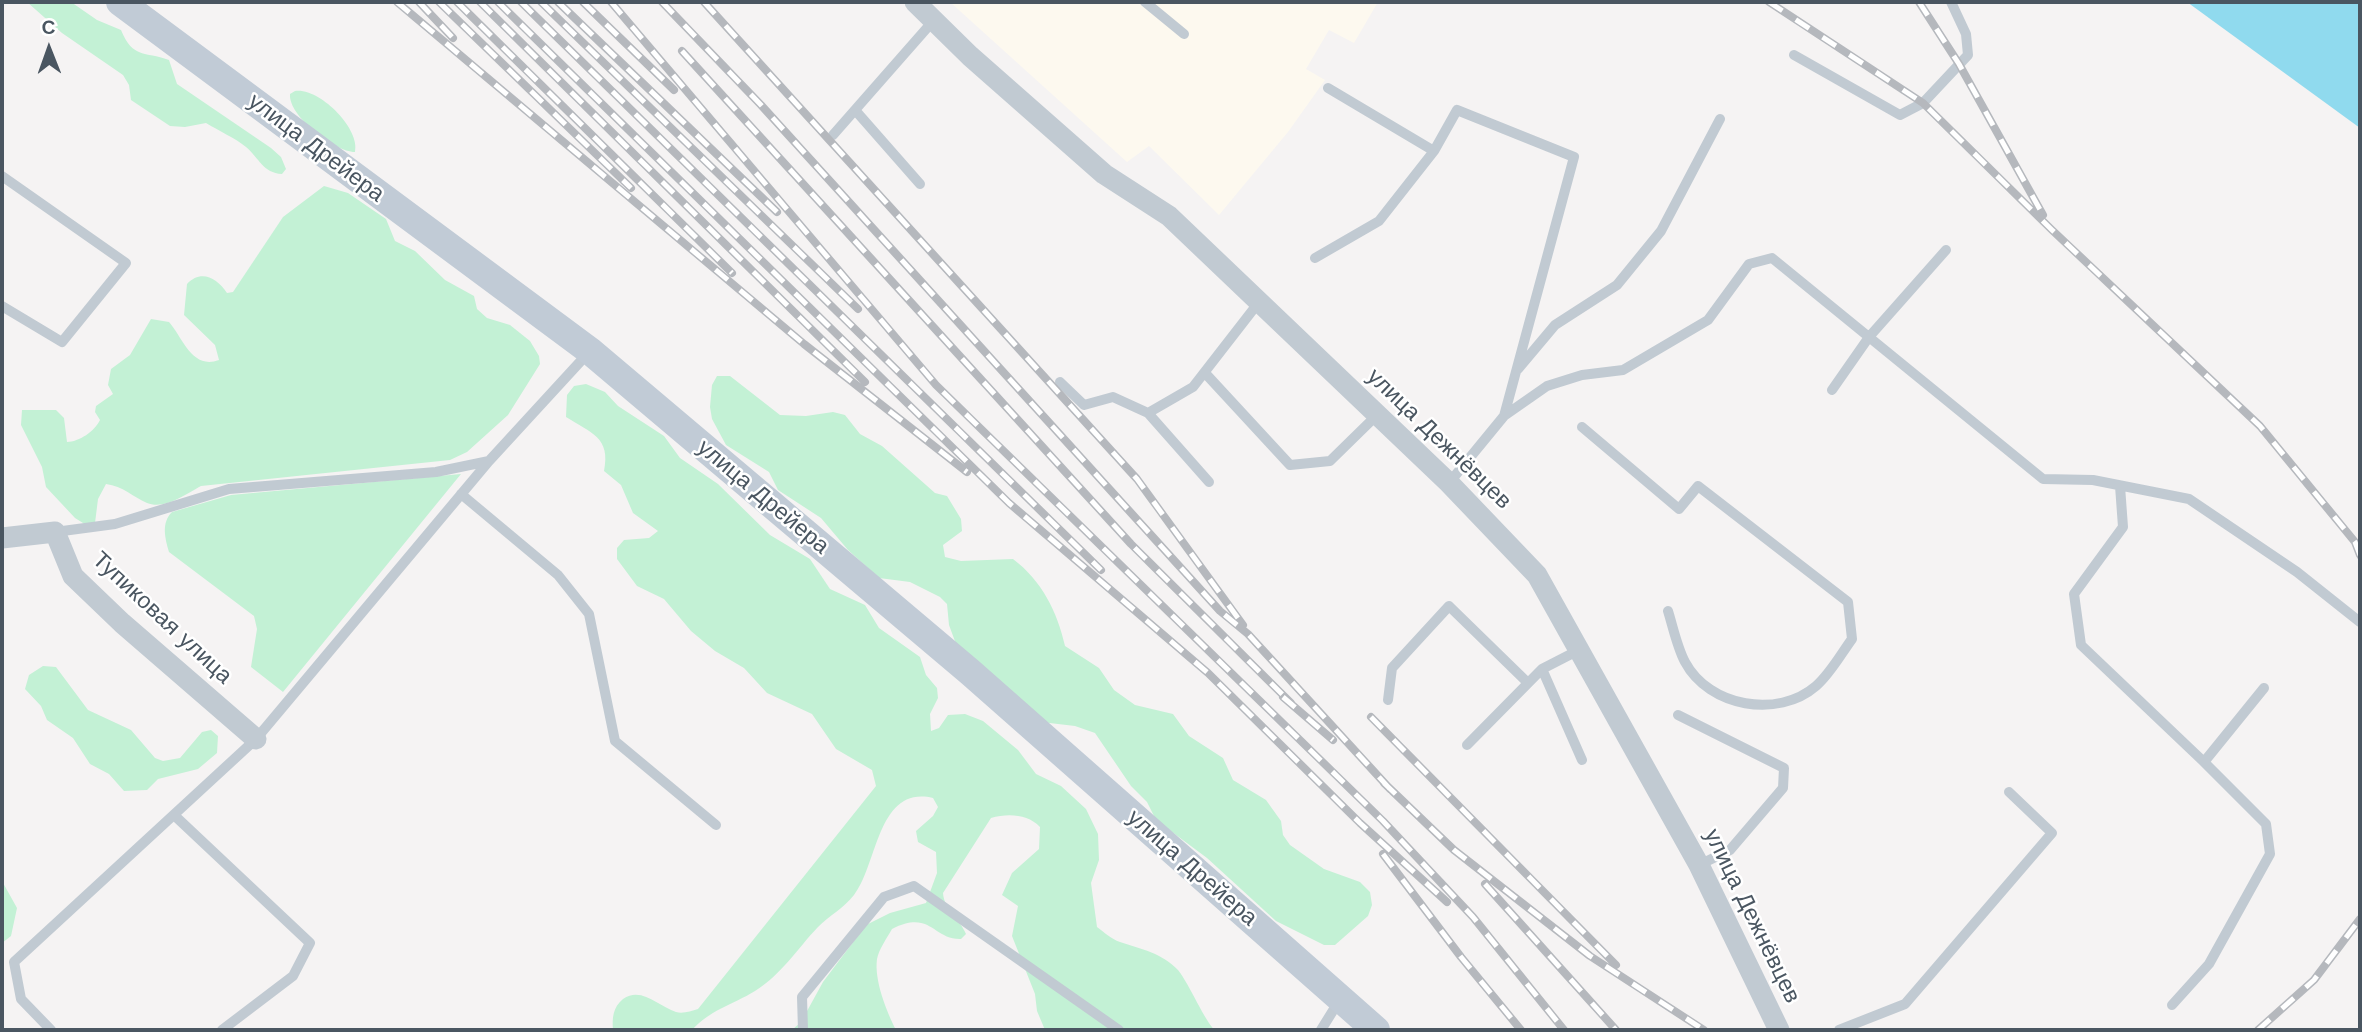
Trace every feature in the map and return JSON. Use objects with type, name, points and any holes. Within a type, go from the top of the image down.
[{"type":"main road","name":"улица Дрейера","points":[[120,2],[590,351],[970,672],[1376,1030]]},
{"type":"street","name":"улица Дежнёвцев","points":[[915,2],[1104,174],[1169,216],[1449,483],[1537,575],[1699,864],[1779,1030]]},
{"type":"street","points":[[2,538],[55,532]]},
{"type":"street","name":"Тупиковая улица","points":[[55,532],[73,576],[122,623],[256,739]]},
{"type":"lane","points":[[1145,2],[1184,34]]},
{"type":"lane","points":[[1794,55],[1900,115],[1923,103],[1968,55],[1966,34],[1951,2]]},
{"type":"lane","points":[[833,135],[934,20]]},
{"type":"lane","points":[[1328,88],[1434,151]]},
{"type":"lane","points":[[855,110],[920,184]]},
{"type":"lane","points":[[1315,258],[1379,220],[1434,151],[1457,110],[1574,157],[1504,416]]},
{"type":"lane","points":[[1516,371],[1555,325],[1617,285],[1652,242],[1720,119]]},
{"type":"lane","points":[[2,176],[126,263],[62,341],[2,306]]},
{"type":"lane","points":[[1832,390],[1869,337],[1946,250]]},
{"type":"lane","points":[[1449,483],[1504,416],[1547,386],[1582,375],[1623,370],[1708,320],[1749,264],[1772,258],[2043,479],[2094,480],[2189,499],[2297,572],[2360,622]]},
{"type":"lane","points":[[1148,413],[1194,387],[1259,302]]},
{"type":"lane","points":[[51,1030],[21,999],[14,962],[256,739],[489,461],[590,351]]},
{"type":"lane","points":[[1205,373],[1290,465],[1331,461],[1378,415]]},
{"type":"lane","points":[[1060,382],[1084,405],[1112,397],[1148,413],[1209,482]]},
{"type":"lane","points":[[1582,427],[1679,509],[1698,486],[1848,602],[1852,639],[1816,686],[1786,703],[1754,705],[1712,692],[1685,663],[1668,611]]},
{"type":"lane","points":[[55,532],[115,524],[229,489],[436,472],[489,461]]},
{"type":"lane","points":[[2120,486],[2123,527],[2074,594],[2081,645],[2266,824],[2270,854],[2209,964],[2172,1006]]},
{"type":"lane","points":[[461,494],[558,575],[589,614],[615,741],[716,825]]},
{"type":"lane","points":[[1388,700],[1392,667],[1449,606],[1528,683]]},
{"type":"lane","points":[[1467,745],[1542,669],[1580,650]]},
{"type":"lane","points":[[1542,669],[1581,760]]},
{"type":"lane","points":[[2204,762],[2264,688]]},
{"type":"lane","points":[[1678,715],[1784,768],[1783,788],[1730,850],[1699,864]]},
{"type":"lane","points":[[1839,1030],[1905,1004],[2052,833],[2008,792]]},
{"type":"lane","points":[[174,815],[310,943],[293,976],[222,1030]]},
{"type":"lane","points":[[803,1030],[802,997],[884,897],[914,886],[1119,1030]]},
{"type":"lane","points":[[1321,1030],[1341,999]]},
{"type":"shaded area","points":[[950,2],[1378,2],[1354,43],[1329,30],[1306,69],[1325,80],[1288,132],[1219,215],[1149,146],[1127,162]]},
{"type":"green space","points":[[27,2],[71,2],[97,20],[121,30],[135,50],[169,60],[177,84],[271,148],[281,157],[286,169],[282,174],[270,171],[242,144],[206,123],[185,127],[170,126],[131,100],[129,85],[123,75],[62,33]]},
{"type":"green space","points":[[295,91],[315,96],[336,111],[352,132],[355,152],[336,146],[304,122],[291,103],[290,94]]},
{"type":"green space","points":[[324,186],[348,193],[386,219],[395,241],[415,251],[445,280],[474,296],[477,309],[487,318],[510,325],[530,341],[539,356],[540,364],[508,415],[467,452],[450,460],[201,486],[175,500],[154,505],[123,489],[106,484],[98,499],[95,523],[83,523],[75,518],[46,487],[42,467],[21,425],[22,410],[56,410],[64,418],[67,442],[86,435],[100,420],[95,412],[96,406],[113,394],[108,385],[111,369],[130,355],[151,319],[169,322],[195,357],[210,362],[219,360],[215,345],[184,315],[187,284],[192,279],[203,276],[214,280],[227,293],[233,292],[283,217]]},
{"type":"green space","points":[[717,376],[730,376],[780,415],[806,416],[833,412],[845,415],[860,434],[882,446],[935,493],[947,496],[961,519],[962,531],[943,545],[945,557],[961,561],[1013,559],[1032,577],[1047,598],[1058,621],[1065,646],[1099,668],[1114,690],[1135,705],[1173,714],[1189,736],[1223,758],[1233,780],[1266,800],[1281,821],[1283,835],[1290,845],[1324,869],[1360,882],[1370,892],[1372,905],[1368,916],[1335,945],[1324,945],[1276,921],[1207,858],[1156,820],[1147,802],[1131,786],[1095,733],[1075,726],[1041,722],[956,644],[949,625],[947,604],[940,597],[910,582],[879,578],[848,550],[821,518],[778,490],[769,472],[726,445],[712,419],[710,407],[712,385]]},
{"type":"green space","points":[[586,384],[605,392],[618,406],[664,436],[680,458],[718,484],[770,535],[810,559],[830,589],[865,605],[879,628],[920,657],[926,675],[937,688],[938,698],[930,714],[931,731],[939,728],[948,715],[965,714],[983,721],[1018,750],[1036,774],[1061,786],[1086,809],[1098,834],[1099,860],[1091,883],[1097,927],[1117,941],[1151,952],[1172,964],[1183,977],[1215,1030],[1045,1030],[1037,1011],[1035,994],[1012,936],[1018,906],[1002,895],[1012,873],[1039,849],[1040,827],[1024,817],[1004,815],[991,818],[943,893],[946,904],[966,934],[961,939],[952,938],[915,922],[892,929],[881,947],[877,959],[877,977],[896,1030],[792,1030],[801,1022],[823,982],[866,925],[890,913],[926,903],[937,873],[936,852],[918,842],[916,831],[933,816],[938,807],[933,798],[915,797],[900,803],[890,815],[854,895],[818,927],[765,984],[714,1013],[692,1030],[613,1030],[615,1009],[623,999],[630,996],[644,996],[679,1013],[698,1009],[876,786],[872,770],[836,749],[812,714],[767,693],[744,668],[715,651],[691,631],[664,599],[637,586],[617,559],[617,548],[624,540],[649,538],[658,531],[633,513],[621,485],[604,471],[605,450],[602,443],[591,432],[566,417],[567,395],[574,386]]},
{"type":"green space","points":[[461,474],[283,692],[251,667],[257,629],[254,616],[169,552],[166,541],[166,521],[172,512],[231,495]]},
{"type":"green space","points":[[43,666],[56,667],[88,710],[131,730],[155,758],[163,761],[180,758],[202,732],[211,730],[218,736],[217,753],[198,769],[158,779],[147,790],[124,791],[109,774],[90,764],[73,738],[47,720],[41,706],[25,689],[29,675]]},
{"type":"green space","points":[[2,881],[17,908],[11,936],[2,943]]},
{"type":"water","points":[[2187,2],[2360,2],[2360,128]]},
{"type":"railway","points":[[397,2],[804,344],[967,472]]},
{"type":"railway","points":[[419,2],[453,38]]},
{"type":"railway","points":[[439,2],[631,188]]},
{"type":"railway","points":[[457,2],[732,273]]},
{"type":"railway","points":[[480,2],[865,382]]},
{"type":"railway","points":[[498,2],[1009,503],[1208,673],[1360,823],[1447,902]]},
{"type":"railway","points":[[521,2],[1101,570]]},
{"type":"railway","points":[[541,2],[858,309]]},
{"type":"railway","points":[[558,2],[777,212]]},
{"type":"railway","points":[[583,2],[674,90]]},
{"type":"railway","points":[[611,2],[936,385],[1383,821],[1473,917],[1564,1030]]},
{"type":"railway","points":[[662,2],[761,105],[1220,611],[1248,634],[1390,789]]},
{"type":"railway","points":[[704,2],[1137,479],[1243,625]]},
{"type":"railway","points":[[1769,2],[1923,103],[2052,230],[2260,426],[2355,542],[2360,555]]},
{"type":"railway","points":[[1919,2],[1959,64],[2043,215]]},
{"type":"railway","points":[[682,51],[1131,544],[1291,703]]},
{"type":"railway","points":[[1283,697],[1333,740]]},
{"type":"railway","points":[[1371,717],[1616,965]]},
{"type":"railway","points":[[1384,783],[1454,850],[1590,956],[1704,1030]]},
{"type":"railway","points":[[1383,854],[1461,957],[1521,1030]]},
{"type":"railway","points":[[1485,884],[1616,1030]]},
{"type":"railway","points":[[2258,1030],[2314,980],[2360,919]]}]
